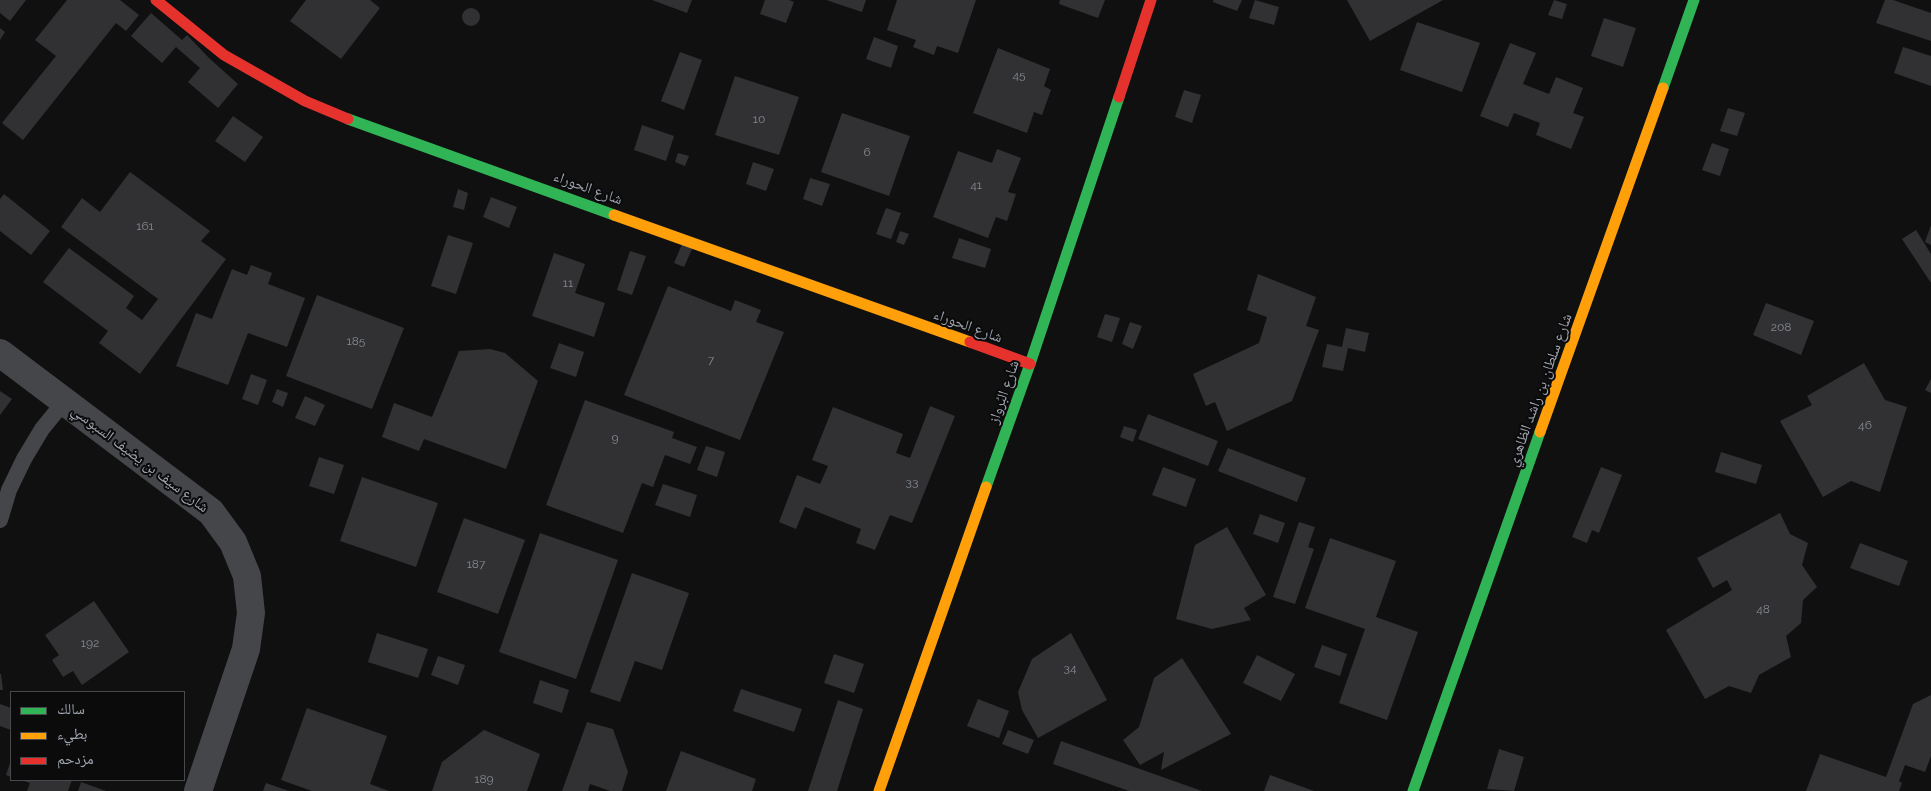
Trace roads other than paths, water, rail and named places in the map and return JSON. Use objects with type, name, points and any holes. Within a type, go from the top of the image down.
[{"type":"street","name":"شارع الحوراء","points":[[156,0],[224,55],[305,101],[348,119],[1030,364]]},
{"type":"street","name":"شارع البُرواز","points":[[880,791],[1030,364],[1151,0]]},
{"type":"street","name":"شارع سلطان بن راشد الظاهري","points":[[1414,791],[1694,0]]},
{"type":"street","name":"شارع سيف بن يضيف السبوسي","points":[[0,353],[211,512],[233,542],[246,576],[251,613],[246,649],[198,791]]},
{"type":"lane","points":[[0,520],[9,490],[24,459],[42,429],[64,402]]}]
